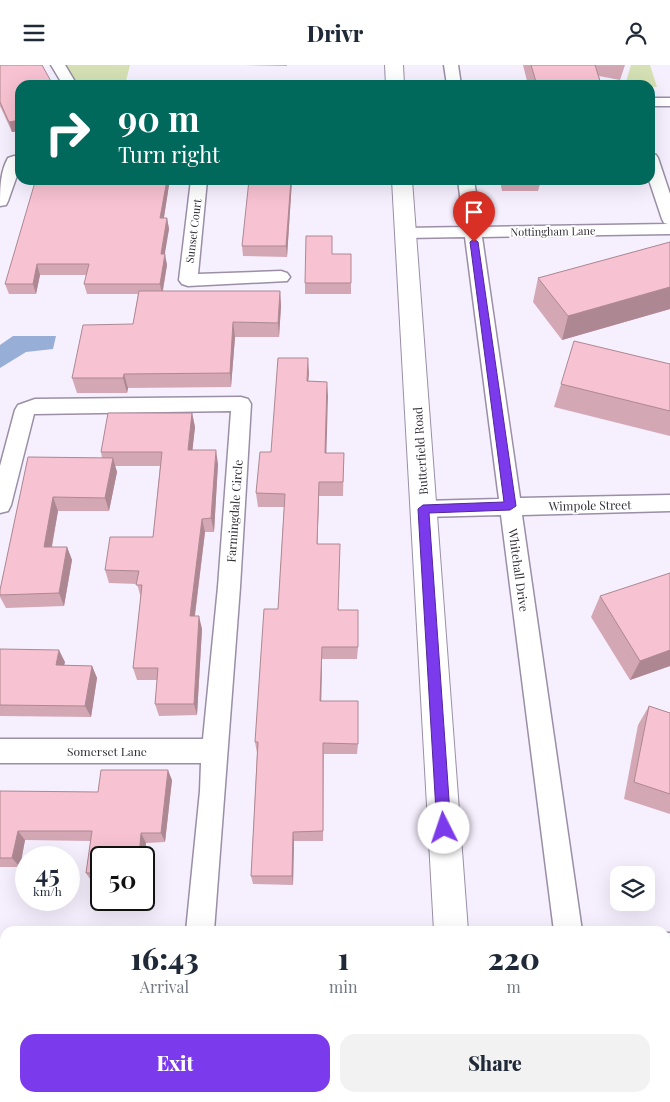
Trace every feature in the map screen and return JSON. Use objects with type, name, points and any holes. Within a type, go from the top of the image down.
[{"type":"main road","points":[[394,65],[396,80]]},
{"type":"main road","name":"Butterfield Road","points":[[402,185],[450,926]]},
{"type":"street","points":[[58,65],[67,80]]},
{"type":"street","points":[[451,65],[453,80]]},
{"type":"street","points":[[655,102],[670,102]]},
{"type":"street","points":[[0,201],[11,160]]},
{"type":"street","points":[[655,173],[670,219]]},
{"type":"street","name":"Sunset Court","points":[[199,185],[188,280],[280,277]]},
{"type":"street","name":"Whitehall Drive","points":[[467,185],[567,926]]},
{"type":"street","name":"Nottingham Lane","points":[[405,233],[670,229]]},
{"type":"street","name":"Farmingdale Circle","points":[[0,505],[25,410],[35,406],[241,404],[229,587],[200,926]]},
{"type":"street","name":"Wimpole Street","points":[[423,509],[670,503]]},
{"type":"street","name":"Somerset Lane","points":[[0,751],[214,751]]},
{"type":"green space","points":[[65,65],[130,65],[126,80],[75,80]]},
{"type":"green space","points":[[631,65],[650,65],[655,80],[626,80]]},
{"type":"water","points":[[13,336],[56,336],[53,349],[26,352],[0,368],[0,345]]},
{"type":"building","points":[[0,65],[42,65],[50,80],[15,80],[15,121],[9,122],[0,102]]},
{"type":"building","points":[[531,65],[595,65],[600,80],[536,80]]},
{"type":"building","points":[[34,185],[166,185],[160,218],[167,218],[161,254],[165,254],[160,284],[84,284],[89,264],[37,264],[33,284],[5,284]]},
{"type":"building","points":[[248,185],[291,185],[286,246],[242,246]]},
{"type":"building","points":[[306,236],[332,236],[332,254],[351,254],[351,283],[305,283]]},
{"type":"building","points":[[670,242],[670,287],[568,316],[538,278]]},
{"type":"building","points":[[139,291],[280,291],[278,323],[233,322],[230,373],[124,374],[123,378],[72,378],[83,325],[133,324]]},
{"type":"building","points":[[574,341],[670,364],[670,411],[561,384]]},
{"type":"building","points":[[278,358],[308,358],[307,381],[327,382],[325,453],[344,453],[343,482],[319,482],[317,544],[340,544],[338,610],[358,610],[358,647],[322,647],[320,701],[358,701],[358,744],[323,743],[323,831],[293,832],[292,876],[251,876],[258,742],[255,742],[264,609],[278,609],[285,494],[256,493],[260,452],[271,452]]},
{"type":"building","points":[[108,413],[192,413],[188,450],[216,450],[211,518],[202,519],[190,616],[199,616],[194,704],[155,704],[158,668],[133,668],[142,585],[136,585],[139,571],[105,570],[110,537],[153,537],[162,452],[101,452]]},
{"type":"building","points":[[28,457],[113,458],[105,498],[53,497],[44,547],[67,547],[59,593],[0,595],[0,590]]},
{"type":"building","points":[[670,573],[670,650],[640,661],[600,596]]},
{"type":"building","points":[[0,649],[59,650],[56,665],[92,666],[85,706],[0,705]]},
{"type":"building","points":[[649,706],[670,713],[670,794],[634,782]]},
{"type":"building","points":[[101,770],[168,770],[161,833],[141,833],[140,846],[90,846],[90,873],[86,873],[92,831],[18,831],[12,858],[0,858],[0,791],[98,792]]},
{"type":"route","points":[[444,828],[423,509],[510,506],[474,242]]}]
